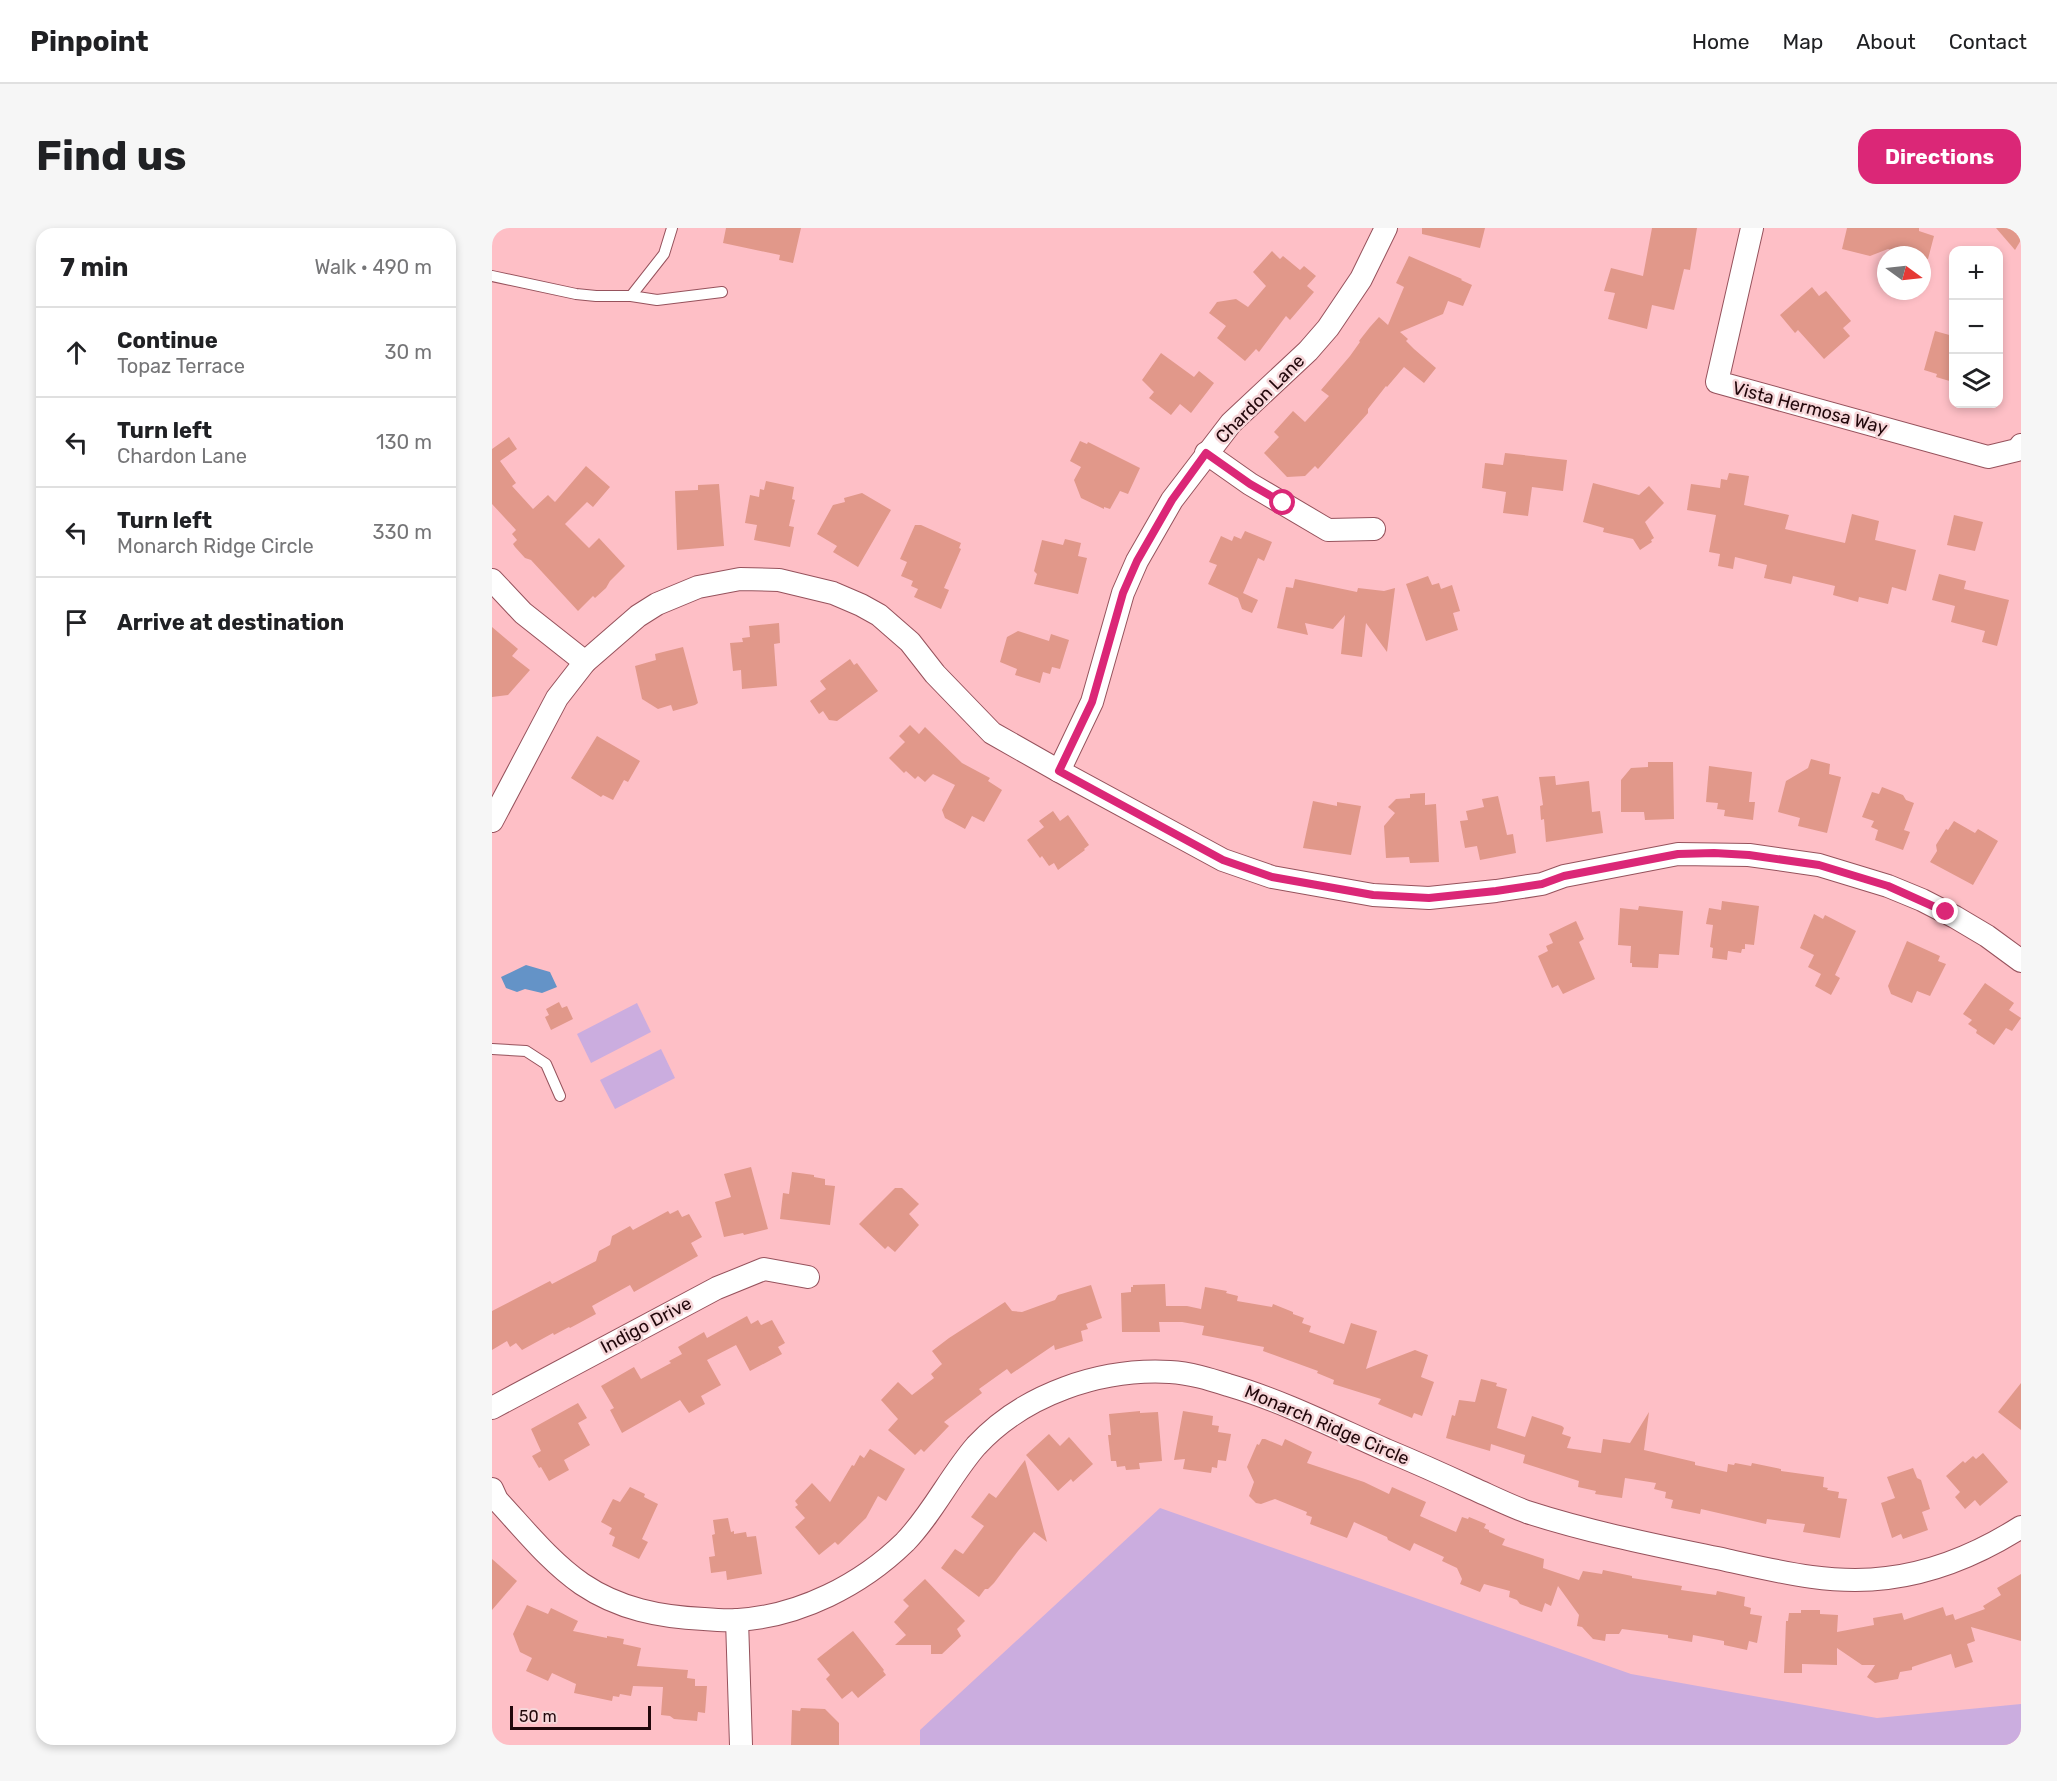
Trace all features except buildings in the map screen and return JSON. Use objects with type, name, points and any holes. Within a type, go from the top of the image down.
[{"type":"street","name":"Chardon Lane","points":[[1059,771],[1092,702],[1123,593],[1137,561],[1172,500],[1231,423],[1308,351],[1328,328],[1361,279],[1386,228]]},
{"type":"street","name":"Vista Hermosa Way","points":[[1752,228],[1717,382],[1988,457],[2017,450],[2021,445]]},
{"type":"street","points":[[1206,453],[1250,484],[1328,530],[1374,529]]},
{"type":"street","points":[[492,821],[557,698],[585,662],[638,616],[677,594],[698,587],[740,579],[779,580],[847,598],[879,615],[910,642],[935,674],[992,732],[1223,860],[1272,877],[1373,895],[1429,898],[1542,884],[1564,876],[1678,854],[1749,855],[1819,865],[1888,886],[1955,917],[1987,936],[2021,961]]},
{"type":"street","points":[[492,580],[523,613],[585,662]]},
{"type":"street","name":"Indigo Drive","points":[[492,1408],[717,1288],[764,1269],[808,1277]]},
{"type":"street","name":"Monarch Ridge Circle","points":[[492,1489],[497,1500],[561,1567],[602,1596],[639,1611],[658,1615],[737,1620],[780,1613],[805,1605],[849,1585],[887,1558],[920,1526],[975,1447],[994,1430],[1036,1401],[1083,1382],[1126,1373],[1170,1372],[1192,1374],[1262,1395],[1523,1510],[1602,1534],[1796,1575],[1849,1581],[1923,1572],[1976,1553],[2021,1527]]},
{"type":"street","points":[[737,1620],[741,1745]]},
{"type":"lane","points":[[631,296],[664,254],[672,228]]},
{"type":"lane","points":[[492,276],[576,294],[596,296],[631,296],[657,300],[722,292]]},
{"type":"lane","points":[[492,1049],[525,1051],[546,1064],[560,1096]]},
{"type":"shaded area","points":[[637,1003],[651,1032],[591,1063],[577,1034]]},
{"type":"shaded area","points":[[661,1049],[675,1078],[615,1109],[600,1080]]},
{"type":"shaded area","points":[[1160,1508],[1631,1674],[1877,1718],[2021,1704],[2021,1745],[920,1745],[920,1730]]},
{"type":"water","points":[[526,965],[550,972],[557,987],[542,993],[525,989],[517,992],[506,988],[501,977]]},
{"type":"route","points":[[1283,503],[1250,484],[1206,453],[1172,500],[1137,561],[1123,593],[1092,702],[1059,771],[1223,860],[1272,877],[1373,895],[1429,898],[1496,891],[1542,884],[1564,876],[1678,854],[1714,853],[1749,855],[1819,865],[1888,886],[1946,912]]}]
